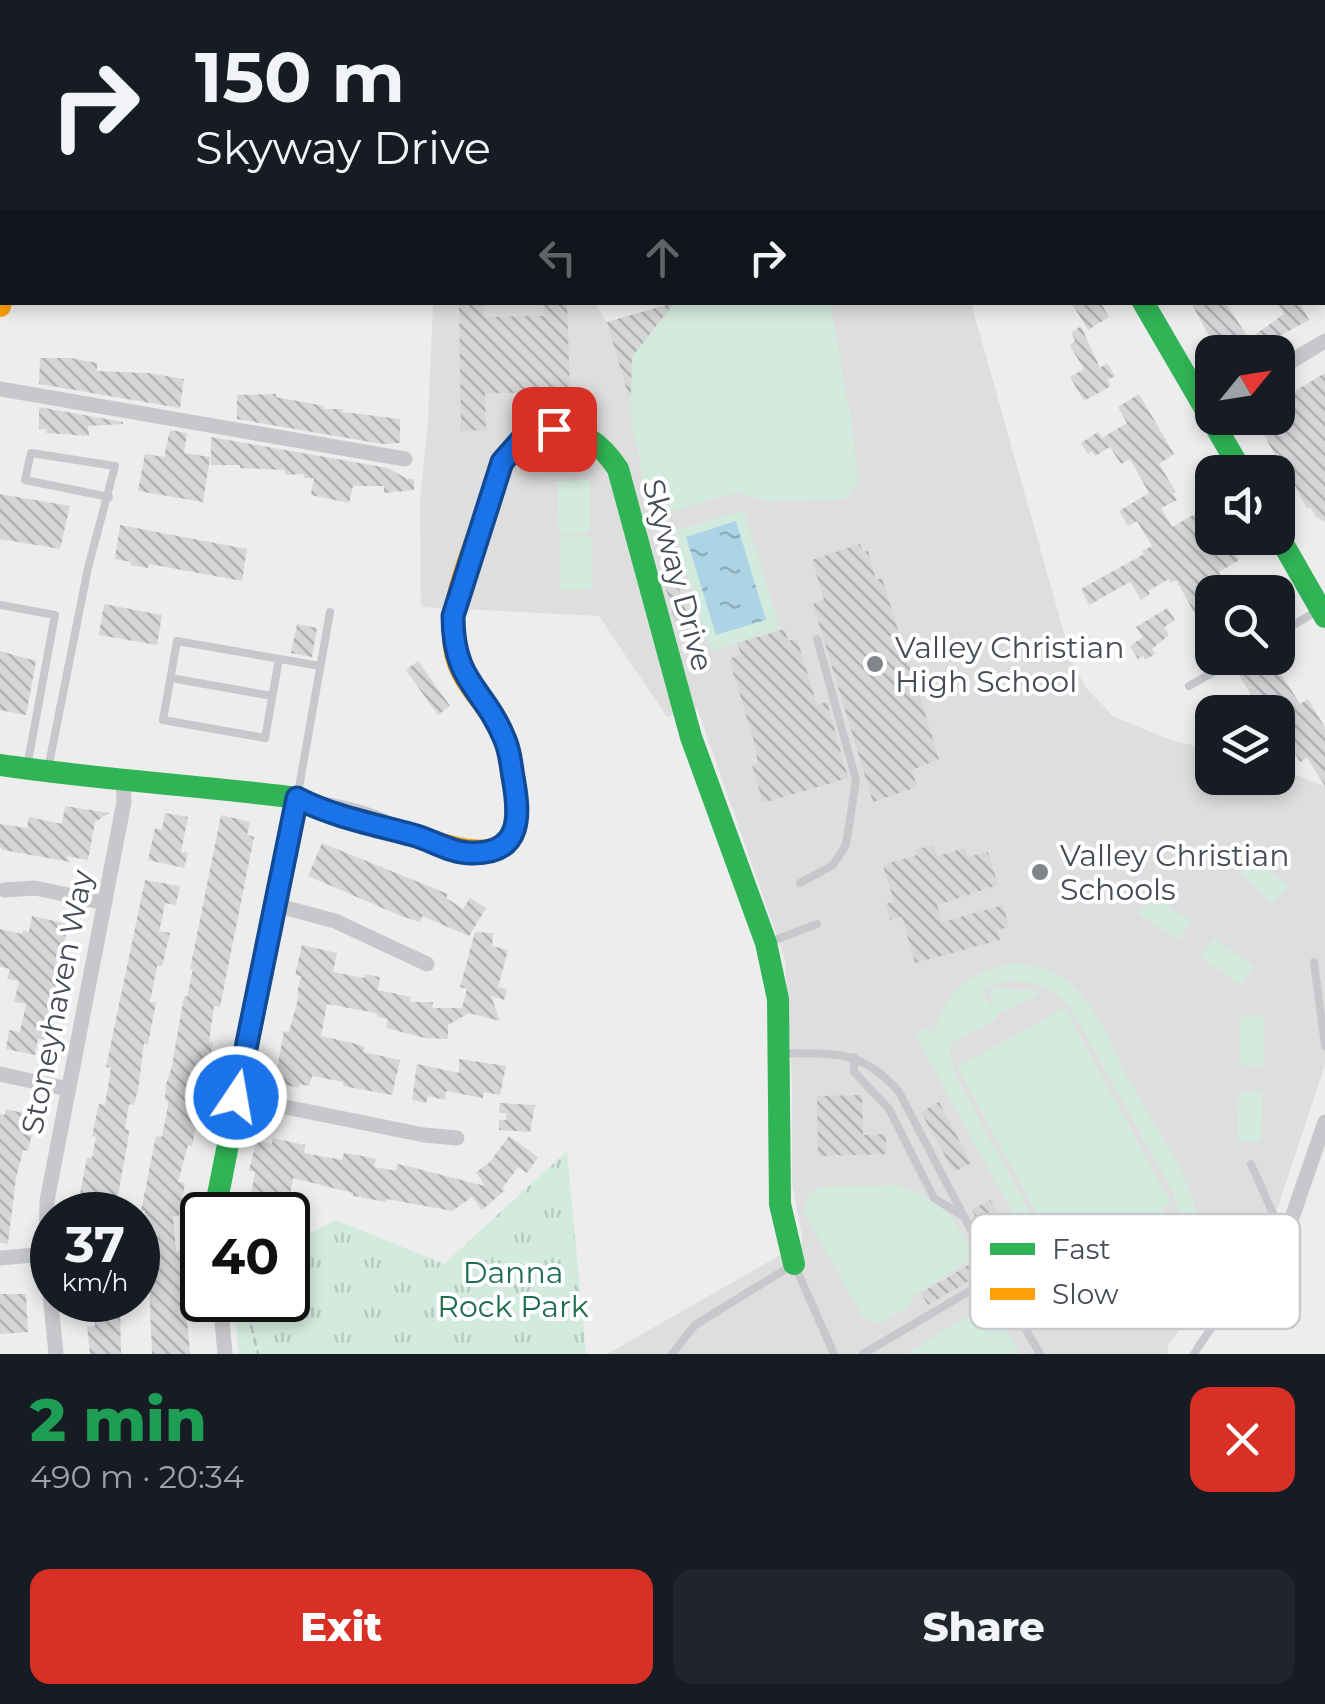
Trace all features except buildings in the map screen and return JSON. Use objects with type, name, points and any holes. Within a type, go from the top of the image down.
[{"type":"street","points":[[1145,305],[1195,386]]},
{"type":"street","points":[[1295,359],[1325,341]]},
{"type":"street","points":[[0,389],[405,460]]},
{"type":"street","name":"Skyway Drive","points":[[418,836],[459,852],[474,853],[494,850],[517,827],[519,808],[507,744],[461,671],[453,643],[453,616],[502,462],[524,437],[554,429],[586,435],[604,448],[618,469],[691,737],[766,943],[778,1000],[780,1204],[794,1264]]},
{"type":"street","points":[[1290,555],[1323,613]]},
{"type":"street","name":"Skyway Drive","points":[[0,765],[297,798]]},
{"type":"street","name":"Stoneyhaven Way","points":[[49,1192],[124,802],[123,780]]},
{"type":"street","points":[[218,1192],[297,798]]},
{"type":"street","points":[[4,890],[35,888],[105,902]]},
{"type":"street","points":[[275,905],[335,921],[428,964]]},
{"type":"street","points":[[0,1074],[68,1088]]},
{"type":"street","points":[[236,1097],[424,1135],[457,1138]]},
{"type":"street","points":[[1293,1214],[1325,1122]]},
{"type":"street","points":[[0,1258],[30,1255]]},
{"type":"street","name":"Stoneyhaven Way","points":[[53,1322],[56,1354]]},
{"type":"street","points":[[222,1322],[225,1354]]},
{"type":"lane","points":[[37,772],[109,497],[115,466],[31,452],[25,480],[109,497]]},
{"type":"lane","points":[[0,605],[54,615],[37,772]]},
{"type":"lane","points":[[297,798],[330,612]]},
{"type":"lane","points":[[1295,626],[1323,613]]},
{"type":"lane","points":[[800,883],[833,865],[846,845],[856,780],[817,639]]},
{"type":"lane","points":[[279,659],[265,738],[164,720],[178,640],[320,666]]},
{"type":"lane","points":[[1189,686],[1208,675]]},
{"type":"lane","points":[[171,678],[272,696]]},
{"type":"lane","name":"Skyway Drive","points":[[297,798],[326,813],[418,836]]},
{"type":"lane","name":"Skyway Drive","points":[[297,798],[388,816],[418,836]]},
{"type":"lane","points":[[766,943],[817,924]]},
{"type":"lane","points":[[1314,962],[1325,1046]]},
{"type":"lane","points":[[780,1053],[837,1052],[872,1066],[899,1092],[970,1228]]},
{"type":"lane","points":[[854,1057],[854,1072],[889,1109],[934,1198],[964,1216]]},
{"type":"lane","points":[[1252,1164],[1273,1214]]},
{"type":"lane","points":[[672,1354],[694,1325],[794,1264],[834,1354]]},
{"type":"lane","points":[[863,1354],[970,1291]]},
{"type":"lane","points":[[1026,1329],[1040,1354]]},
{"type":"lane","points":[[1194,1354],[1209,1329]]},
{"type":"path","points":[[250,1322],[258,1354]]},
{"type":"shaded area","name":"Valley Christian Schools","points":[[433,305],[596,305],[607,322],[667,305],[972,305],[1073,665],[1088,690],[1114,717],[1195,746],[1195,795],[1295,795],[1295,775],[1325,786],[1325,1065],[1276,1214],[970,1214],[970,1329],[1180,1329],[1167,1354],[607,1354],[803,1242],[792,1183],[792,1079],[785,959],[697,708],[667,717],[599,616],[421,607],[420,501]]},
{"type":"green space","points":[[672,305],[830,305],[858,484],[846,499],[764,501],[738,492],[668,512],[648,504],[631,418],[631,357]]},
{"type":"green space","points":[[590,480],[590,533],[559,534],[558,481]]},
{"type":"green space","points":[[744,511],[780,629],[710,651],[674,531]]},
{"type":"green space","points":[[560,536],[591,536],[592,589],[560,590]]},
{"type":"green space","points":[[1253,853],[1288,887],[1272,904],[1237,869]]},
{"type":"green space","points":[[1151,894],[1191,921],[1179,941],[1138,913]]},
{"type":"green space","points":[[1213,938],[1254,966],[1241,985],[1201,958]]},
{"type":"green space","points":[[1014,964],[1048,970],[1085,999],[1186,1181],[1196,1214],[1178,1214],[1173,1193],[1070,1007],[1048,989],[1032,983],[1004,981],[982,990],[992,1009],[991,988],[1037,991],[1039,995],[996,1015],[997,1019],[950,1044],[958,1080],[1031,1214],[1013,1214],[915,1035],[929,1027],[934,1035],[952,996],[985,971]]},
{"type":"green space","points":[[1065,1008],[1171,1203],[1160,1214],[1037,1214],[957,1067]]},
{"type":"green space","points":[[1240,1016],[1264,1017],[1263,1066],[1239,1065]]},
{"type":"green space","points":[[1239,1092],[1262,1092],[1261,1141],[1238,1141]]},
{"type":"green space","name":"Danna Rock Park","points":[[567,1151],[586,1354],[239,1354],[235,1322],[310,1322],[310,1234],[336,1220],[444,1264]]},
{"type":"green space","points":[[895,1185],[911,1190],[935,1203],[961,1231],[970,1247],[970,1261],[916,1294],[906,1308],[880,1324],[864,1319],[803,1211],[808,1195],[819,1187]]},
{"type":"green space","points":[[970,1315],[970,1329],[1005,1329],[1020,1354],[905,1354]]},
{"type":"water","points":[[736,521],[766,620],[716,635],[686,537]]},
{"type":"traffic: fast","points":[[1145,305],[1232,455]]},
{"type":"traffic: fast","points":[[541,432],[565,430],[586,437],[618,469],[691,737],[766,943],[778,999],[780,1204],[794,1264]]},
{"type":"traffic: fast","points":[[1289,555],[1325,617]]},
{"type":"traffic: fast","points":[[0,765],[297,798],[219,1192]]},
{"type":"traffic: slow","points":[[418,836],[456,848],[489,850],[502,845],[511,834],[516,793],[509,755],[496,722],[462,672],[453,630],[463,576],[499,472],[518,443],[541,432]]},
{"type":"place","name":"Valley Christian High School","points":[[875,664]]},
{"type":"place","name":"Valley Christian Schools","points":[[1040,872]]},
{"type":"route","points":[[236,1097],[297,798],[326,813],[418,836],[459,852],[494,850],[517,827],[519,808],[507,744],[461,671],[453,643],[453,616],[502,462],[524,437],[554,429]]}]
